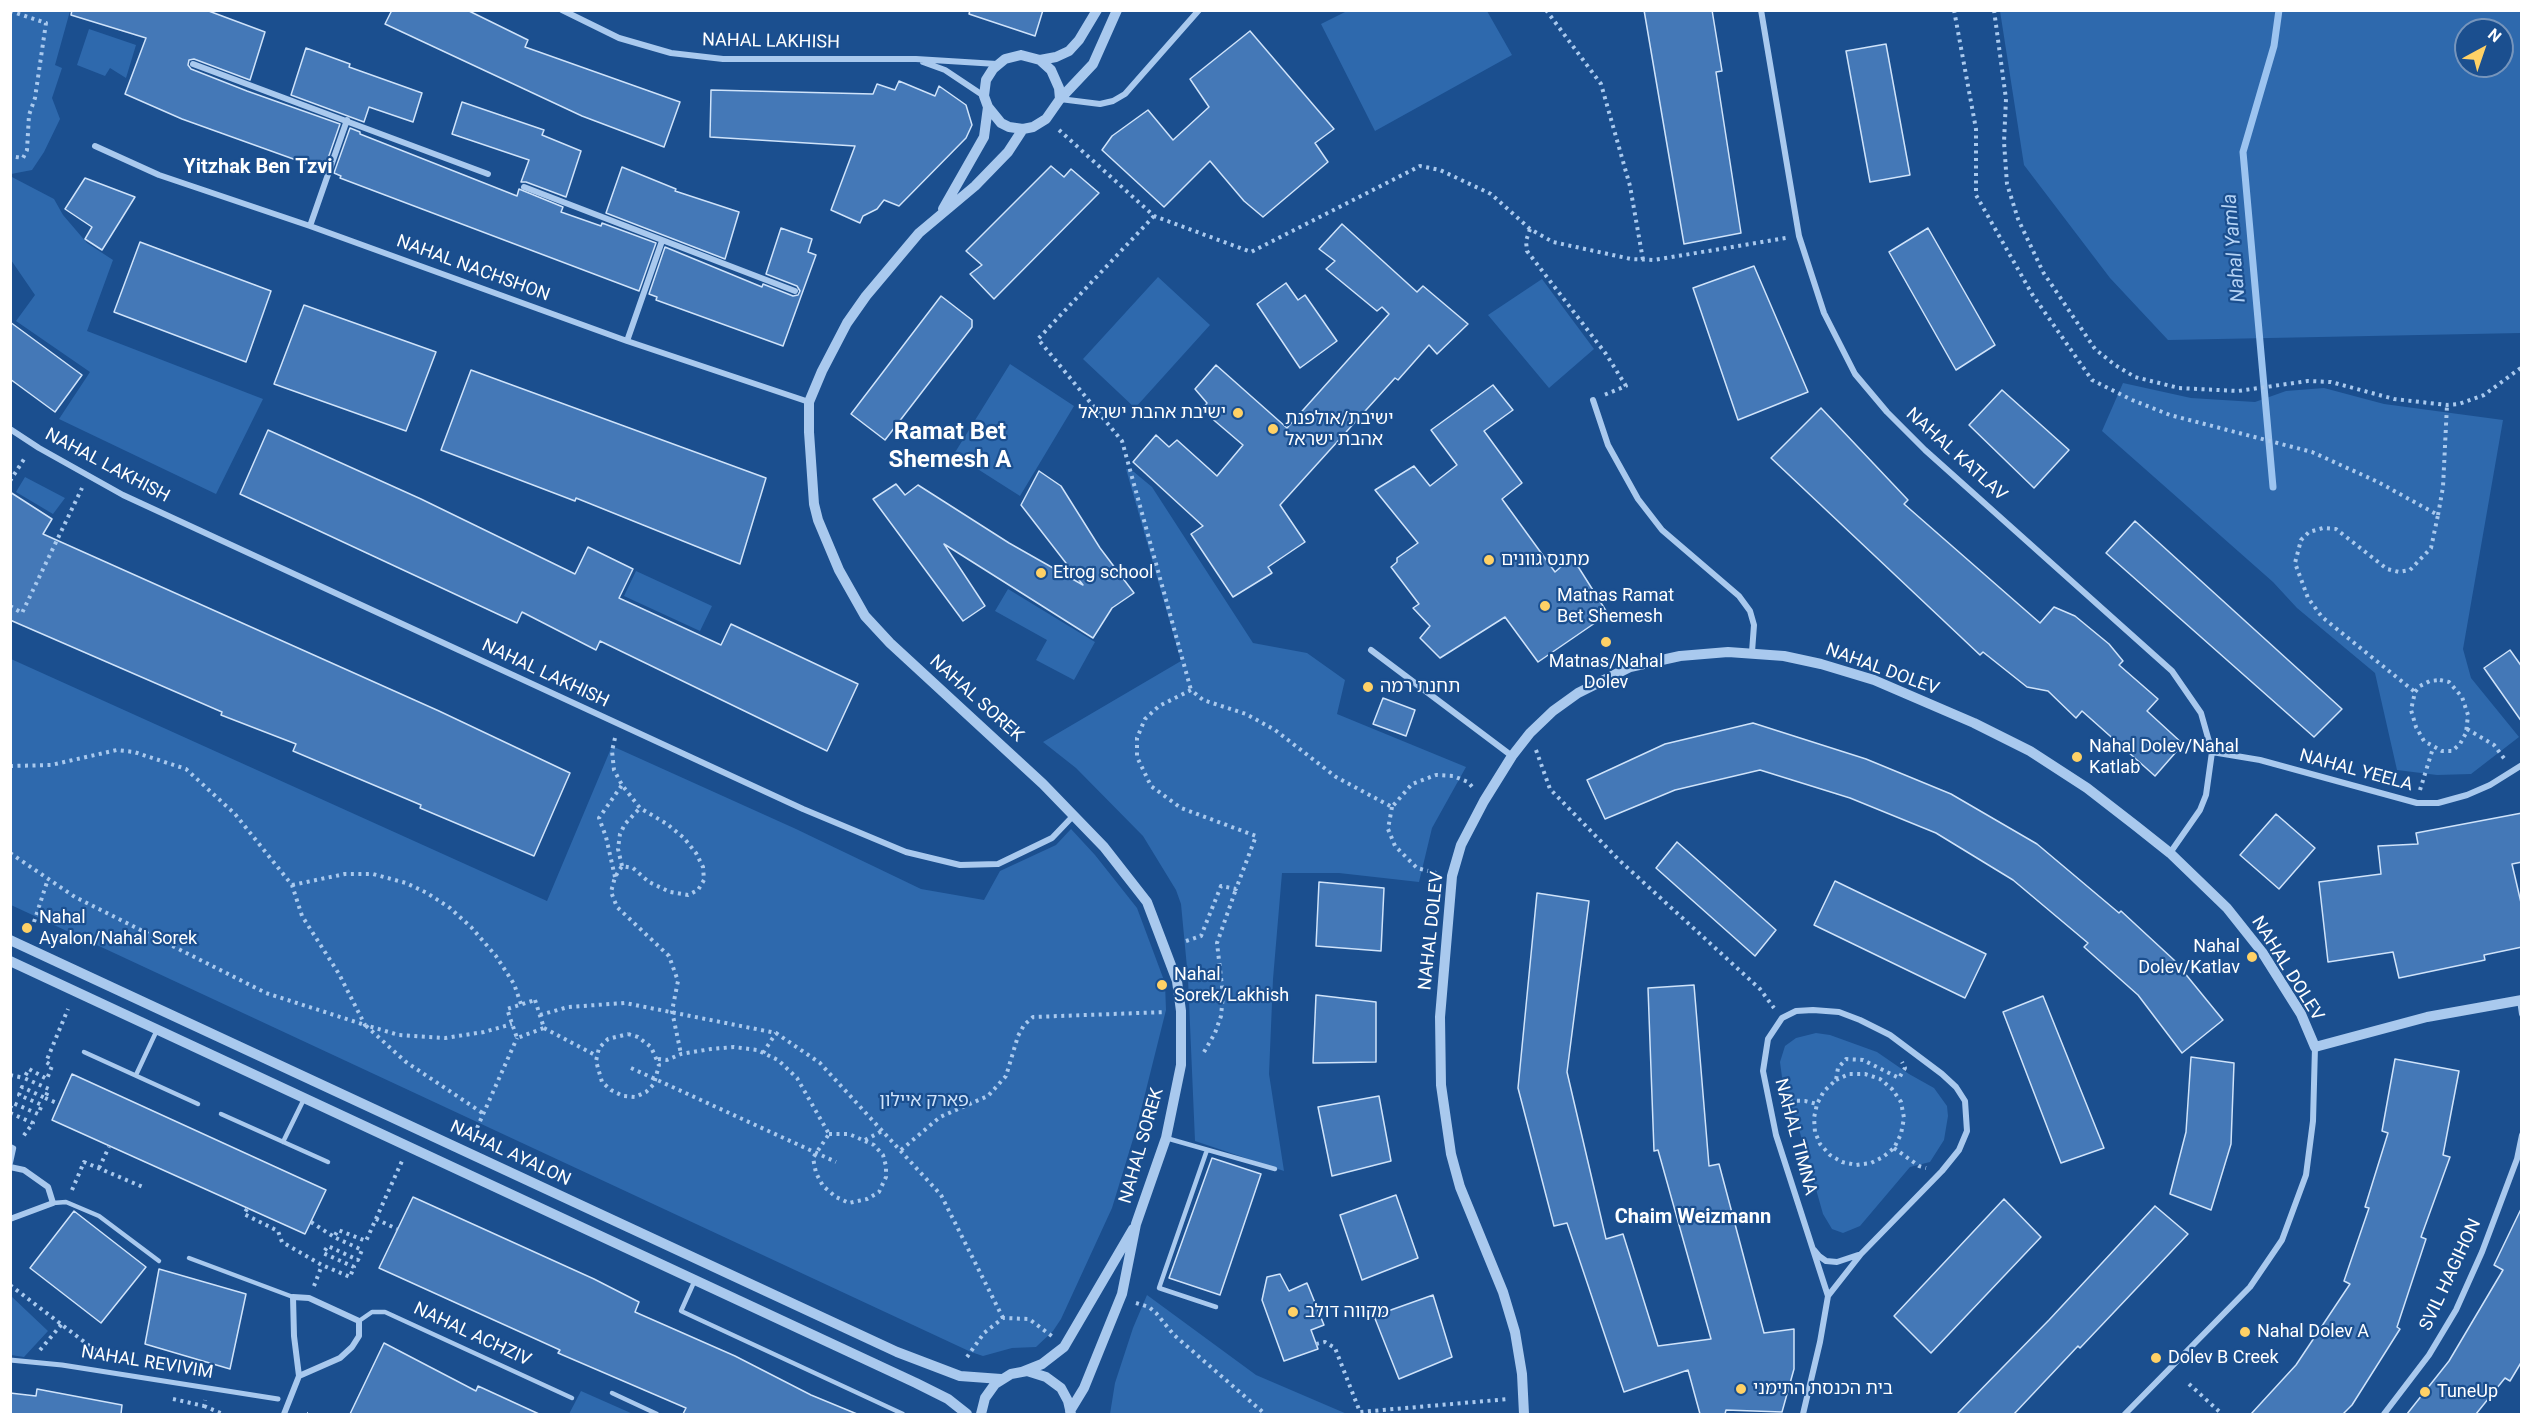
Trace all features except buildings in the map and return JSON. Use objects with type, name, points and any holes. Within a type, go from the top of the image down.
[{"type":"street","name":"NAHAL LAKHISH","points":[[562,10],[619,38],[682,54],[723,59],[916,59],[997,64]]},
{"type":"street","points":[[1097,10],[1079,40],[1069,51],[1056,57],[1040,60],[1021,55],[1005,59],[997,64],[986,80],[984,96],[988,107],[1001,123],[1023,129],[1033,127],[1046,119],[1060,99],[1093,64],[1117,10]]},
{"type":"street","points":[[1060,99],[1100,104],[1113,101],[1125,94],[1199,10]]},
{"type":"street","name":"NAHAL KATLAV","points":[[1761,10],[1799,236],[1824,313],[1855,374],[1887,412],[1925,450],[2172,671],[2201,713],[2211,752],[2206,795],[2200,810],[2170,853]]},
{"type":"street","name":"NAHAL LAKHISH","points":[[916,59],[945,70],[984,96]]},
{"type":"street","points":[[1040,60],[1051,70],[1056,79],[1060,99]]},
{"type":"street","points":[[193,64],[488,174]]},
{"type":"street","name":"NAHAL SOREK","points":[[942,212],[984,137],[988,107]]},
{"type":"street","points":[[310,226],[347,120]]},
{"type":"street","name":"NAHAL SOREK","points":[[1023,129],[1008,152],[975,186],[912,240],[860,305],[822,371],[809,402],[809,432],[814,504],[818,520],[838,570],[865,616],[890,643],[1074,815],[1148,902],[1176,981],[1181,1011],[1181,1065],[1166,1138],[1136,1224],[1122,1294],[1084,1388],[1071,1413]]},
{"type":"street","name":"NAHAL NACHSHON","points":[[95,146],[159,175],[809,402]]},
{"type":"street","points":[[524,187],[795,291]]},
{"type":"street","points":[[627,340],[662,241]]},
{"type":"street","points":[[1593,400],[1608,445],[1638,500],[1662,530],[1739,597],[1749,610],[1754,625],[1752,652]]},
{"type":"street","name":"NAHAL LAKHISH","points":[[10,429],[123,495],[623,727],[803,809],[906,852],[960,865],[998,864],[1052,838],[1074,815]]},
{"type":"street","points":[[1371,650],[1512,756]]},
{"type":"street","name":"NAHAL DOLEV","points":[[1524,1414],[1515,1332],[1503,1292],[1473,1222],[1457,1176],[1451,1154],[1441,1085],[1440,1017],[1452,876],[1461,845],[1484,801],[1512,756],[1530,733],[1553,711],[1578,693],[1630,667],[1680,656],[1752,652],[1821,663],[1874,680],[2030,750],[2077,781],[2170,853],[2228,908],[2262,952],[2301,1014],[2315,1047],[2313,1121],[2306,1175],[2282,1240],[2250,1287],[2126,1414]]},
{"type":"street","name":"NAHAL YEELA","points":[[2211,752],[2260,760],[2417,803],[2438,803],[2467,795],[2522,765]]},
{"type":"street","name":"NAHAL AYALON","points":[[10,940],[897,1352],[960,1376],[1001,1379]]},
{"type":"street","name":"NAHAL AYALON","points":[[10,962],[916,1383],[948,1399],[967,1414]]},
{"type":"street","points":[[2521,1000],[2522,1014]]},
{"type":"street","name":"NAHAL DOLEV","points":[[2315,1047],[2427,1017],[2521,1000]]},
{"type":"street","name":"NAHAL TIMNA","points":[[1803,1414],[1828,1296],[1838,1280],[1861,1254],[1942,1171],[1959,1150],[1967,1131],[1965,1101],[1956,1087],[1890,1035],[1839,1012],[1796,1011],[1782,1018],[1768,1039],[1762,1071],[1768,1100],[1810,1244],[1828,1296]]},
{"type":"street","name":"SVIL HAGIHON","points":[[2384,1414],[2429,1355],[2456,1310],[2482,1252],[2517,1159],[2522,1135]]},
{"type":"street","points":[[10,1166],[24,1170],[48,1187],[53,1203],[10,1219]]},
{"type":"street","name":"NAHAL SOREK","points":[[1001,1379],[1042,1364],[1064,1347],[1136,1224]]},
{"type":"street","points":[[1810,1244],[1826,1261],[1848,1260],[1861,1254]]},
{"type":"street","points":[[284,1414],[299,1376],[294,1336],[293,1297],[309,1298],[359,1321],[359,1336],[352,1347],[340,1358],[299,1376]]},
{"type":"street","name":"NAHAL REVIVIM","points":[[10,1360],[129,1375],[278,1399]]},
{"type":"street","points":[[1022,1372],[1050,1378],[1064,1393],[1071,1413]]},
{"type":"street","points":[[981,1414],[987,1393],[1001,1379]]},
{"type":"lane","points":[[136,1076],[158,1030]]},
{"type":"lane","points":[[84,1052],[198,1104]]},
{"type":"lane","points":[[283,1142],[304,1098]]},
{"type":"lane","points":[[221,1114],[328,1162]]},
{"type":"lane","points":[[1166,1138],[1275,1170]]},
{"type":"lane","points":[[10,1146],[14,1148],[10,1166]]},
{"type":"lane","points":[[1207,1150],[1159,1288],[1216,1307]]},
{"type":"lane","points":[[53,1203],[66,1202],[99,1216],[159,1261]]},
{"type":"lane","points":[[189,1258],[293,1297]]},
{"type":"lane","points":[[696,1280],[681,1311],[903,1414]]},
{"type":"lane","name":"NAHAL ACHZIV","points":[[359,1321],[372,1312],[385,1312],[572,1398]]},
{"type":"lane","points":[[612,1393],[657,1414]]},
{"type":"path","points":[[1545,10],[1601,84],[1630,186],[1643,260]]},
{"type":"path","points":[[1954,10],[1976,129],[1976,195],[2032,294],[2092,380],[2132,400],[2170,415],[2312,452],[2378,482],[2438,514]]},
{"type":"path","points":[[1994,10],[2006,99],[2004,142],[2007,184],[2018,219],[2043,272],[2095,349],[2115,365],[2134,377],[2179,388],[2238,391],[2308,381],[2331,382],[2394,399],[2447,405],[2459,404],[2484,395],[2522,367]]},
{"type":"path","points":[[10,11],[46,23],[35,98],[29,115],[27,150],[23,158],[10,156]]},
{"type":"path","points":[[1046,119],[1154,216],[1251,252],[1420,166],[1440,170],[1491,194],[1530,229],[1553,242],[1631,260],[1654,260],[1799,236]]},
{"type":"path","points":[[1154,216],[1038,339],[1122,441],[1191,690],[1203,700],[1246,714],[1275,730],[1335,777],[1392,807]]},
{"type":"path","points":[[1530,229],[1526,241],[1527,251],[1606,354],[1626,386],[1593,400]]},
{"type":"path","points":[[2415,692],[2322,617],[2308,598],[2295,564],[2301,540],[2309,532],[2323,528],[2336,529],[2387,569],[2398,572],[2410,570],[2431,548],[2443,487],[2447,405]]},
{"type":"path","points":[[10,481],[33,444]]},
{"type":"path","points":[[10,606],[22,613],[88,475]]},
{"type":"path","points":[[2430,681],[2448,682],[2462,697],[2468,715],[2467,729],[2460,744],[2452,751],[2442,752],[2433,748],[2420,736],[2413,719],[2411,710],[2415,692],[2430,681]]},
{"type":"path","points":[[1191,690],[1159,706],[1145,719],[1137,738],[1137,757],[1151,786],[1181,808],[1256,836],[1217,943],[1223,995],[1221,1016],[1215,1033],[1204,1052]]},
{"type":"path","points":[[622,866],[633,868],[649,882],[688,895],[698,890],[704,880],[703,867],[696,853],[684,838],[667,824],[640,808],[622,785],[614,770],[613,742],[623,727]]},
{"type":"path","points":[[2467,729],[2494,746],[2514,771]]},
{"type":"path","points":[[1530,733],[1550,789],[1618,860],[1760,988],[1782,1018]]},
{"type":"path","points":[[2417,803],[2433,748]]},
{"type":"path","points":[[10,766],[51,765],[117,750],[172,762],[186,769],[235,814],[292,885],[302,916],[339,974],[365,1025],[406,1062],[484,1114]]},
{"type":"path","points":[[1452,876],[1417,868],[1404,857],[1395,846],[1388,829],[1392,807],[1412,784],[1436,775],[1454,777],[1468,782],[1484,801]]},
{"type":"path","points":[[615,877],[599,818],[622,785]]},
{"type":"path","points":[[640,808],[625,824],[620,834],[618,849],[622,866],[615,877],[611,892],[617,907],[669,956],[678,981],[672,1011],[681,1054]]},
{"type":"path","points":[[10,853],[75,897],[266,993],[399,1035],[445,1038],[484,1032],[512,1024]]},
{"type":"path","points":[[292,885],[345,873],[373,874],[406,883],[427,893],[450,908],[471,927],[496,956],[514,984],[521,1004]]},
{"type":"path","points":[[34,922],[48,879]]},
{"type":"path","points":[[1186,941],[1201,936],[1221,886],[1236,889]]},
{"type":"path","points":[[477,1128],[517,1038],[507,1009],[535,1000],[544,1028],[597,1056]]},
{"type":"path","points":[[540,1015],[568,1007],[625,1003],[776,1034],[820,1063],[884,1130],[941,1195],[1003,1318]]},
{"type":"path","points":[[24,1078],[29,1069],[47,1079],[52,1066],[46,1062],[68,1009]]},
{"type":"path","points":[[901,1150],[940,1117],[988,1096],[1005,1076],[1018,1036],[1033,1017],[1181,1011]]},
{"type":"path","points":[[517,1038],[544,1028]]},
{"type":"path","points":[[628,1034],[638,1037],[651,1047],[658,1059],[654,1084],[646,1092],[635,1096],[622,1096],[611,1090],[602,1082],[598,1073],[599,1048],[608,1039],[628,1034]]},
{"type":"path","points":[[763,1053],[776,1034]]},
{"type":"path","points":[[1836,1080],[1838,1068],[1846,1059],[1863,1060],[1899,1078],[1905,1068],[1890,1035]]},
{"type":"path","points":[[658,1059],[667,1060],[681,1054],[735,1047],[757,1050],[778,1060],[797,1078],[829,1134]]},
{"type":"path","points":[[631,1068],[836,1162]]},
{"type":"path","points":[[1849,1074],[1865,1074],[1880,1079],[1892,1089],[1900,1102],[1904,1118],[1901,1134],[1894,1148],[1884,1157],[1870,1163],[1856,1165],[1842,1162],[1830,1155],[1820,1144],[1815,1132],[1814,1118],[1817,1104],[1824,1091],[1836,1080],[1849,1074]]},
{"type":"path","points":[[10,1075],[24,1078],[49,1089],[45,1098]]},
{"type":"path","points":[[10,1108],[13,1103],[38,1114],[42,1105],[19,1095],[22,1087],[59,1104]]},
{"type":"path","points":[[1768,1100],[1805,1101],[1817,1104]]},
{"type":"path","points":[[10,1113],[33,1123]]},
{"type":"path","points":[[865,1140],[884,1130]]},
{"type":"path","points":[[829,1134],[849,1134],[865,1140],[883,1155],[886,1178],[879,1192],[867,1199],[849,1203],[830,1192],[816,1173],[813,1158],[829,1134]]},
{"type":"path","points":[[333,1237],[338,1230],[366,1241],[409,1146]]},
{"type":"path","points":[[99,1168],[109,1147]]},
{"type":"path","points":[[1894,1148],[1919,1166],[1942,1171]]},
{"type":"path","points":[[66,1202],[84,1162],[143,1187]]},
{"type":"path","points":[[247,1209],[244,1214],[278,1231],[282,1242],[322,1265],[350,1277],[354,1267],[323,1253],[328,1246],[358,1260],[362,1250],[333,1237],[311,1222]]},
{"type":"path","points":[[376,1219],[397,1229]]},
{"type":"path","points":[[309,1298],[322,1265]]},
{"type":"path","points":[[10,1285],[129,1375]]},
{"type":"path","points":[[1136,1303],[1149,1307],[1156,1313],[1174,1335],[1265,1414]]},
{"type":"path","points":[[967,1357],[984,1333],[1003,1318],[1029,1319],[1054,1338]]},
{"type":"path","points":[[30,1362],[62,1324]]},
{"type":"path","points":[[1316,1344],[1325,1342],[1335,1348],[1360,1412],[1482,1403],[1523,1397]]},
{"type":"path","points":[[2189,1384],[2222,1414]]},
{"type":"path","points":[[204,1406],[223,1414]]},
{"type":"green space","points":[[10,11],[70,11],[55,65],[62,68],[52,98],[60,119],[44,152],[32,170],[11,174]]},
{"type":"green space","points":[[1347,11],[1487,11],[1512,55],[1375,131],[1321,24]]},
{"type":"green space","points":[[2000,11],[2521,11],[2521,333],[2168,340],[2110,278],[2024,165]]},
{"type":"green space","points":[[89,29],[136,45],[126,78],[110,68],[105,76],[77,65]]},
{"type":"green space","points":[[10,176],[54,199],[63,215],[87,243],[113,260],[87,331],[263,399],[216,494],[59,419],[90,372],[16,321],[35,295],[11,260]]},
{"type":"green space","points":[[1158,277],[1210,325],[1135,408],[1083,359]]},
{"type":"green space","points":[[1542,279],[1594,349],[1549,388],[1488,315]]},
{"type":"green space","points":[[1010,364],[1074,406],[1020,496],[954,454]]},
{"type":"green space","points":[[2123,383],[2191,398],[2255,402],[2286,391],[2324,388],[2384,404],[2503,420],[2463,649],[2471,678],[2519,737],[2471,774],[2437,775],[2397,770],[2375,673],[2297,608],[2273,582],[2102,431]]},
{"type":"green space","points":[[1126,469],[1134,472],[1152,487],[1253,643],[1307,653],[1345,680],[1337,714],[1466,767],[1432,828],[1419,882],[1339,873],[1282,873],[1273,979],[1269,1074],[1284,1171],[1195,1141],[1188,978],[1181,904],[1176,890],[1143,836],[1076,768],[1043,742],[1181,661]]},
{"type":"green space","points":[[25,477],[65,498],[53,514],[16,492]]},
{"type":"green space","points":[[636,571],[712,606],[700,631],[624,596]]},
{"type":"green space","points":[[1008,589],[1095,642],[1074,680],[1036,660],[1047,640],[995,611]]},
{"type":"green space","name":"פארק איילון","points":[[11,659],[547,901],[612,746],[796,829],[921,889],[984,900],[1000,871],[1056,845],[1071,829],[1137,908],[1165,983],[1166,1010],[1137,1126],[1112,1208],[1061,1319],[1053,1331],[1036,1347],[1012,1348],[983,1356],[971,1352],[11,905]]},
{"type":"green space","points":[[1816,1033],[1830,1035],[1877,1052],[1934,1088],[1947,1106],[1948,1116],[1944,1140],[1930,1162],[1910,1167],[1860,1226],[1843,1233],[1832,1229],[1823,1214],[1795,1115],[1784,1092],[1780,1062],[1785,1046],[1796,1038]]},
{"type":"green space","points":[[1147,1295],[1256,1375],[1347,1414],[1110,1414],[1115,1383],[1133,1328]]},
{"type":"green space","points":[[11,1296],[48,1331],[24,1357],[11,1355]]},
{"type":"green space","points":[[581,1391],[633,1414],[569,1414]]},
{"type":"waterway","name":"Nahal Yamla","points":[[2273,487],[2243,152],[2274,46],[2279,10]]},
{"type":"place","name":"ישיבת אהבת ישראל","points":[[1238,413]]},
{"type":"place","name":"ישיבת/אולפנת אהבת ישראל","points":[[1273,429]]},
{"type":"place","name":"מתנס גוונים","points":[[1489,560]]},
{"type":"place","name":"Etrog school","points":[[1041,573]]},
{"type":"place","name":"Matnas Ramat Bet Shemesh","points":[[1545,606]]},
{"type":"place","name":"Matnas/Nahal Dolev","points":[[1606,642]]},
{"type":"place","name":"תחנת רמה","points":[[1368,687]]},
{"type":"place","name":"Nahal Dolev/Nahal Katlab","points":[[2077,757]]},
{"type":"place","name":"Nahal Ayalon/Nahal Sorek","points":[[27,928]]},
{"type":"place","name":"Nahal Dolev/Katlav","points":[[2252,957]]},
{"type":"place","name":"Nahal Sorek/Lakhish","points":[[1162,985]]},
{"type":"place","name":"מקווה דולב","points":[[1293,1312]]},
{"type":"place","name":"Nahal Dolev A","points":[[2245,1332]]},
{"type":"place","name":"Dolev B Creek","points":[[2156,1358]]},
{"type":"place","name":"בית הכנסת התימני","points":[[1741,1389]]},
{"type":"place","name":"TuneUp","points":[[2425,1392]]},
{"type":"district","name":"Yitzhak Ben Tzvi","points":[[258,168]]},
{"type":"district","name":"Ramat Bet Shemesh A","points":[[950,447]]},
{"type":"district","name":"Chaim Weizmann","points":[[1693,1218]]}]
